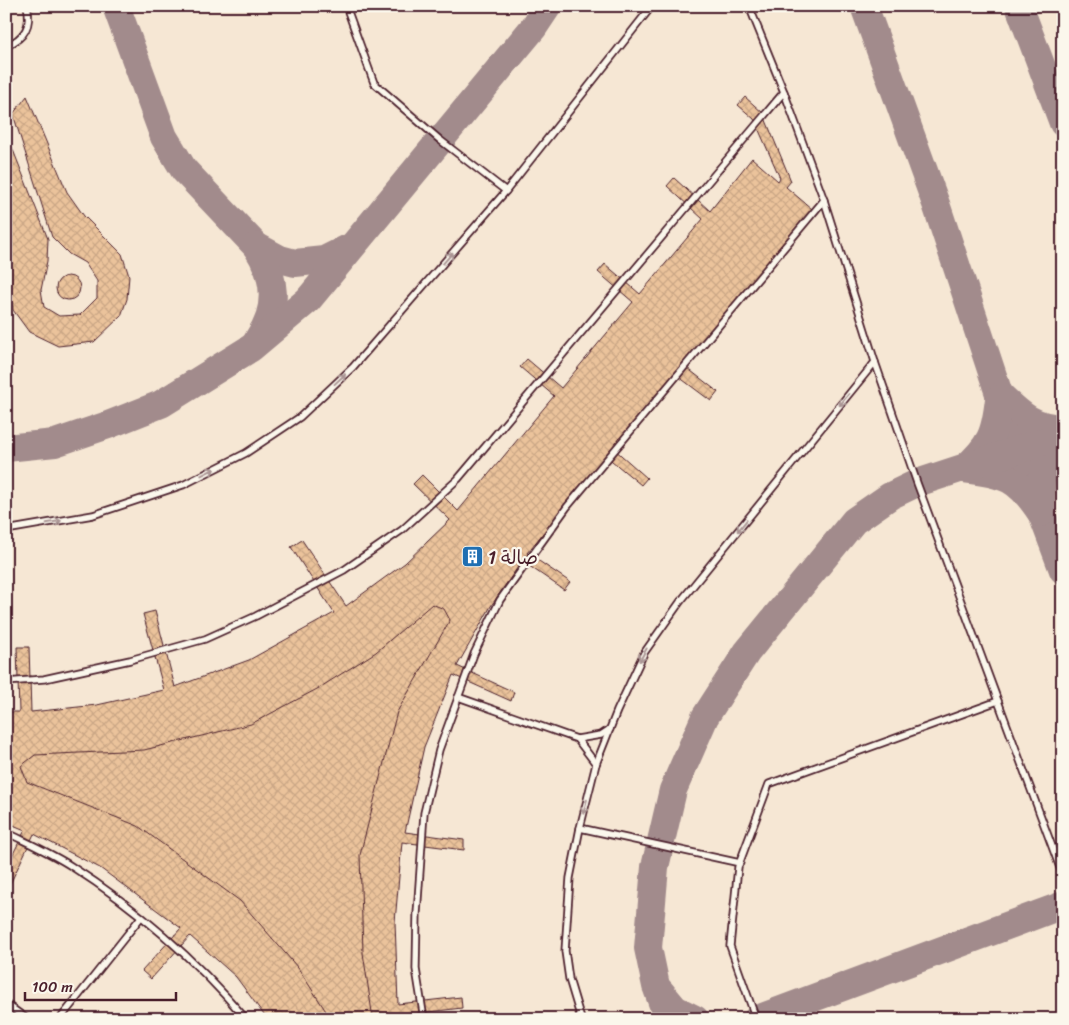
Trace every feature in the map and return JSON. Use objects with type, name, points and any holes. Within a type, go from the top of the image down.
[{"type":"lane","points":[[6,46],[20,40],[26,31],[29,19],[26,6]]},
{"type":"lane","points":[[346,6],[374,84],[440,140],[506,191]]},
{"type":"lane","points":[[6,530],[93,515],[183,485],[246,453],[300,417],[353,367],[506,191],[652,6]]},
{"type":"lane","points":[[749,6],[784,92],[824,200],[875,362],[1063,876]]},
{"type":"lane","points":[[6,682],[44,679],[130,660],[205,638],[256,616],[344,570],[402,530],[458,478],[784,92]]},
{"type":"lane","points":[[424,1019],[416,969],[417,914],[424,813],[439,750],[474,654],[500,600],[567,507],[824,200]]},
{"type":"lane","points":[[581,1019],[569,978],[565,951],[570,878],[596,764],[644,653],[680,602],[875,362]]},
{"type":"lane","points":[[458,697],[577,739],[601,735],[610,729]]},
{"type":"lane","points":[[756,1019],[730,946],[740,863],[768,784],[998,701]]},
{"type":"lane","points":[[577,739],[596,764]]},
{"type":"lane","points":[[580,828],[740,863]]},
{"type":"lane","points":[[6,832],[70,865],[141,917],[181,949],[214,981],[246,1019]]},
{"type":"lane","points":[[60,1019],[141,917]]},
{"type":"lane","points":[[6,1004],[27,1019]]},
{"type":"shaded area","points":[[6,6],[1063,6],[1063,1019],[6,1019]]},
{"type":"building","points":[[27,96],[67,192],[84,216],[122,254],[129,276],[127,299],[121,316],[94,342],[58,346],[29,332],[13,310],[9,285],[12,238],[6,201],[6,132],[48,239],[47,261],[41,290],[44,307],[59,316],[80,315],[97,298],[97,281],[85,263],[69,254],[52,237],[13,114]]},
{"type":"building","name":"صالة 1","points":[[745,97],[763,113],[791,181],[786,187],[812,209],[682,364],[718,392],[711,401],[675,374],[613,448],[647,478],[641,485],[606,456],[527,553],[570,582],[564,590],[522,561],[491,606],[457,666],[514,692],[511,701],[453,675],[424,747],[405,832],[464,840],[464,850],[402,842],[395,922],[398,1004],[461,997],[462,1008],[403,1015],[404,1019],[267,1019],[236,977],[190,936],[151,979],[142,971],[181,928],[100,868],[34,834],[10,884],[6,883],[6,868],[25,830],[6,822],[6,712],[19,712],[17,647],[29,647],[31,712],[97,705],[164,690],[143,614],[155,611],[175,687],[249,660],[334,613],[291,547],[302,540],[346,606],[405,563],[450,520],[413,484],[422,475],[458,511],[554,396],[520,367],[527,359],[561,388],[633,302],[598,272],[605,264],[640,294],[703,219],[667,186],[674,178],[710,211],[752,158],[778,181],[780,178],[754,119],[738,105]]},
{"type":"building","points":[[68,276],[76,280],[80,288],[76,296],[68,300],[60,296],[56,288],[60,280]]},
{"type":"building","points":[[432,604],[444,609],[450,620],[397,712],[360,855],[363,953],[373,1019],[331,1019],[298,968],[240,901],[138,826],[27,782],[21,766],[35,755],[144,750],[251,724],[319,688],[376,652]]},
{"type":"taxiway","points":[[116,6],[164,137],[184,170],[256,246],[280,259],[295,263],[324,260],[348,248]]},
{"type":"taxiway","points":[[6,448],[55,443],[161,404],[251,348],[308,300],[534,27],[548,6]]},
{"type":"taxiway","points":[[864,6],[936,204],[1018,451],[1063,570]]},
{"type":"taxiway","points":[[1019,6],[1063,123]]},
{"type":"taxiway","points":[[256,246],[268,269],[273,292],[270,316],[258,339]]},
{"type":"taxiway","points":[[1001,396],[1028,419],[1043,425],[1063,428]]},
{"type":"taxiway","points":[[999,399],[996,421],[990,438],[986,446],[964,469],[991,473],[1010,480],[1025,492],[1041,513],[1045,464],[1049,455],[1063,440]]},
{"type":"taxiway","points":[[668,1019],[656,986],[648,948],[655,867],[673,790],[705,717],[747,652],[854,521],[890,496],[917,483],[1063,435]]},
{"type":"taxiway","points":[[757,1019],[1063,905]]},
{"type":"taxiway","points":[[660,991],[675,1009],[695,1019]]},
{"type":"place","name":"صالة 1","points":[[472,557]]}]
